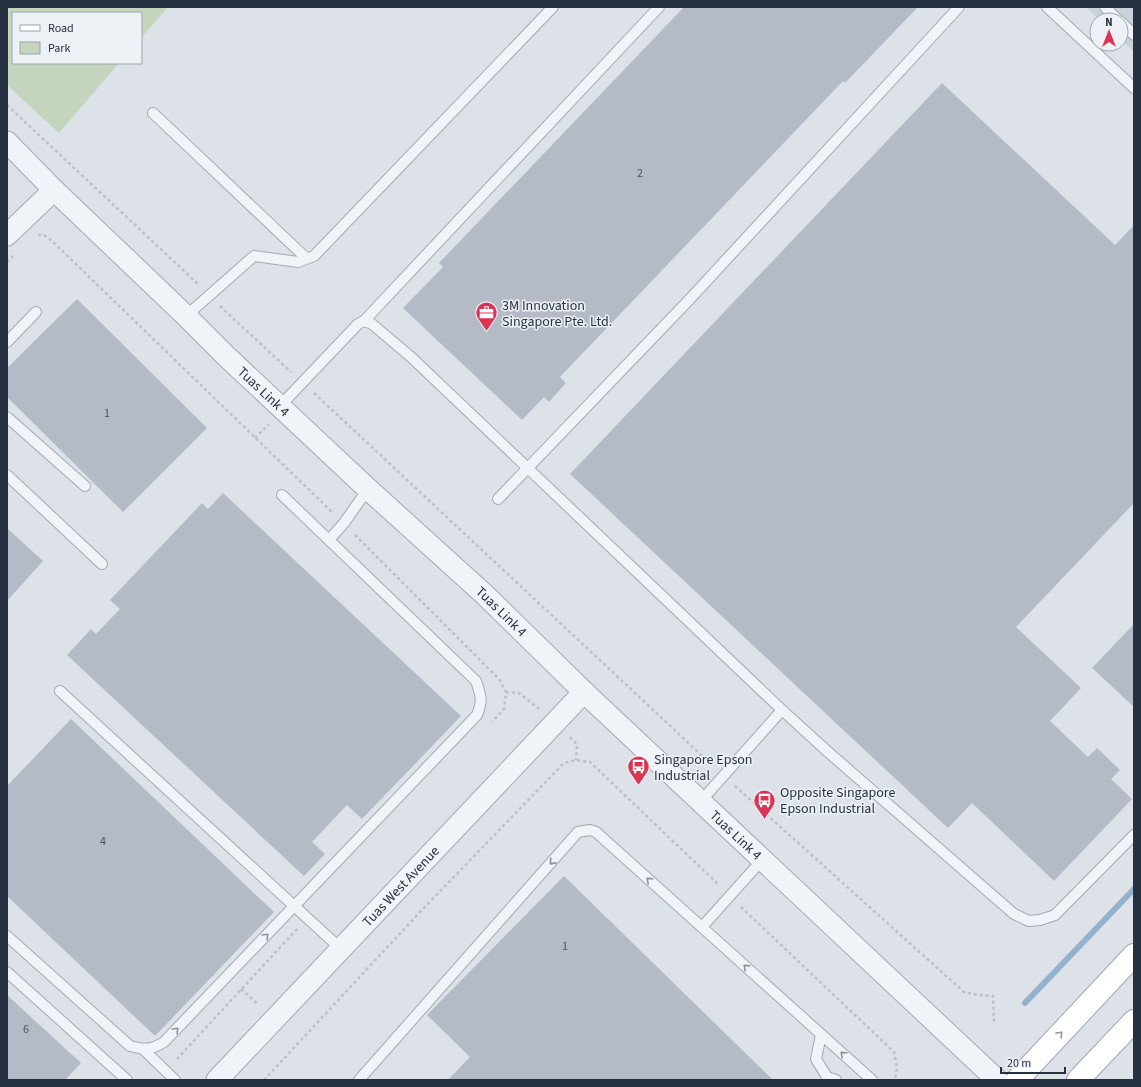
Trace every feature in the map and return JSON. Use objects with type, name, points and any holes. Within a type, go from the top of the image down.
[{"type":"main road","points":[[1017,1080],[1134,955]]},
{"type":"main road","points":[[1078,1080],[1134,1021]]},
{"type":"street","name":"Tuas Link 4","points":[[7,142],[54,190],[226,356],[368,489],[484,594],[584,692],[997,1080]]},
{"type":"street","points":[[7,235],[54,190]]},
{"type":"street","name":"Tuas West Avenue","points":[[216,1080],[584,692]]},
{"type":"lane","points":[[186,316],[254,256],[298,262],[314,256],[553,7]]},
{"type":"lane","points":[[280,406],[358,324],[364,321],[659,7]]},
{"type":"lane","points":[[498,499],[689,300],[959,7]]},
{"type":"lane","points":[[1047,7],[1134,88]]},
{"type":"lane","points":[[153,113],[306,258]]},
{"type":"lane","points":[[7,342],[36,312]]},
{"type":"lane","points":[[364,321],[372,324],[411,358],[782,710],[1014,914],[1029,922],[1055,915],[1134,835]]},
{"type":"lane","points":[[7,417],[85,486]]},
{"type":"lane","points":[[7,475],[102,564]]},
{"type":"lane","points":[[329,540],[344,523],[368,489]]},
{"type":"lane","points":[[144,1050],[157,1047],[164,1042],[477,714],[481,704],[476,681],[282,495]]},
{"type":"lane","points":[[60,691],[341,949]]},
{"type":"lane","points":[[701,801],[782,710]]},
{"type":"lane","points":[[359,1080],[578,832],[590,830],[596,832],[702,927],[867,1079]]},
{"type":"lane","points":[[702,927],[763,859]]},
{"type":"lane","points":[[7,936],[130,1046],[144,1050],[175,1080]]},
{"type":"lane","points":[[7,972],[127,1080]]},
{"type":"lane","points":[[821,1035],[816,1059],[827,1077],[836,1080]]},
{"type":"path","points":[[7,105],[302,383],[724,775],[964,992],[993,996],[994,1024]]},
{"type":"path","points":[[51,240],[344,523],[500,679],[506,692],[504,709],[488,726]]},
{"type":"path","points":[[264,1080],[419,913],[564,763],[576,760],[590,762],[894,1052],[897,1067],[895,1080]]},
{"type":"path","points":[[166,1071],[307,918]]},
{"type":"shaded area","points":[[1086,7],[1134,7],[1134,52],[1129,47],[1129,12],[1091,12]]},
{"type":"green space","points":[[7,7],[168,7],[142,37],[142,12],[12,12],[12,64],[118,64],[59,133],[7,85]]},
{"type":"building","points":[[684,7],[918,7],[845,83],[843,81],[560,377],[566,383],[549,402],[544,397],[522,420],[403,308],[443,267],[439,263]]},
{"type":"building","points":[[942,83],[1115,245],[1134,225],[1134,503],[1016,627],[1081,688],[1050,721],[1088,757],[1097,748],[1120,770],[1111,779],[1132,799],[1054,881],[972,803],[948,828],[570,474]]},
{"type":"building","points":[[77,299],[207,428],[123,512],[7,397],[7,368]]},
{"type":"building","points":[[223,493],[461,716],[362,819],[347,805],[312,842],[325,854],[304,876],[67,655],[91,629],[96,634],[120,609],[110,600],[202,503],[208,509]]},
{"type":"building","points":[[7,528],[43,561],[7,601]]},
{"type":"building","points":[[1134,624],[1134,707],[1092,668]]},
{"type":"building","points":[[71,719],[274,912],[155,1036],[7,896],[7,786]]},
{"type":"building","points":[[564,876],[773,1080],[448,1080],[470,1057],[427,1015]]},
{"type":"building","points":[[7,995],[81,1063],[65,1080],[7,1080]]},
{"type":"waterway","points":[[1025,1003],[1134,889]]},
{"type":"place","name":"3M Innovation Singapore Pte. Ltd.","points":[[487,332]]},
{"type":"place","name":"Singapore Epson Industrial","points":[[638,786]]},
{"type":"place","name":"Opposite Singapore Epson Industrial","points":[[764,820]]}]
